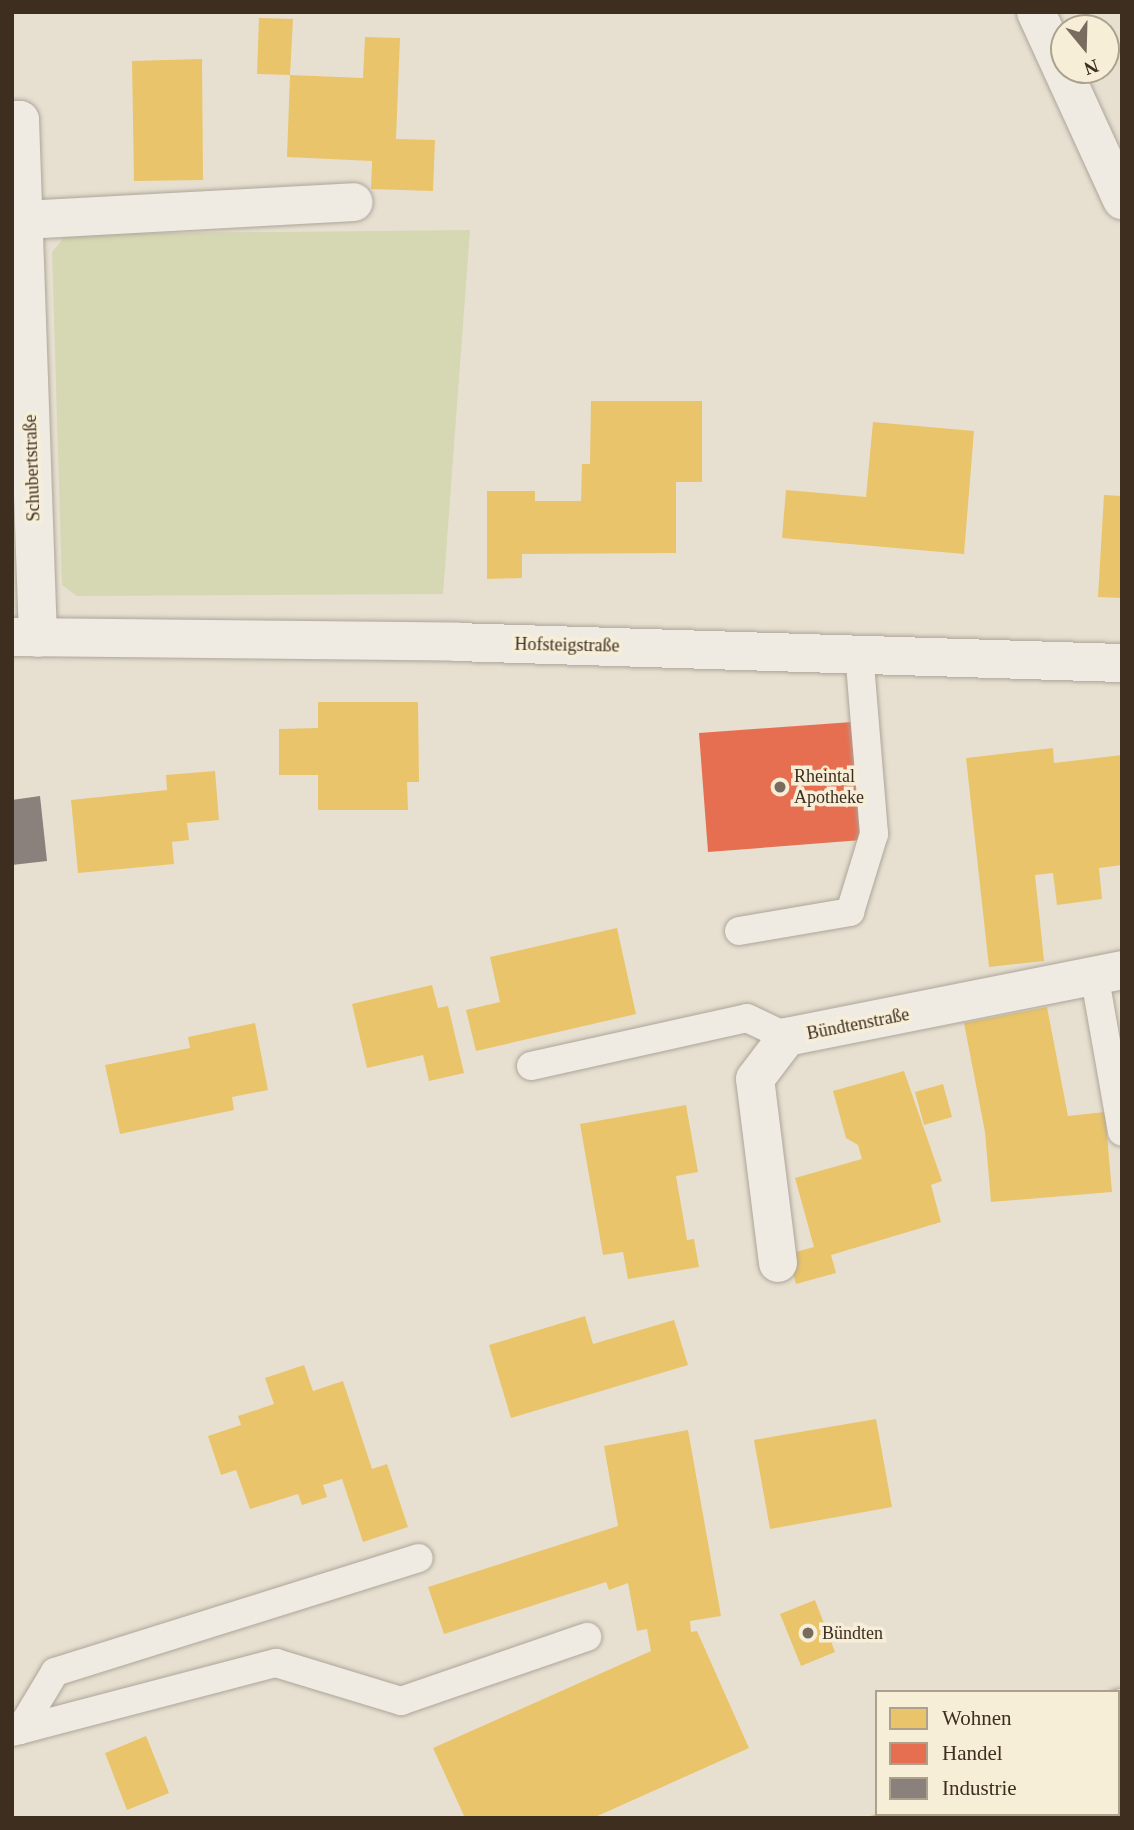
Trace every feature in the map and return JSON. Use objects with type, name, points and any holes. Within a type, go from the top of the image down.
[{"type":"street","points":[[1036,12],[1122,200]]},
{"type":"street","name":"Schubertstraße","points":[[12,120],[20,120],[24,220],[19,298],[25,638]]},
{"type":"street","points":[[24,220],[354,202]]},
{"type":"street","name":"Hofsteigstraße","points":[[25,638],[859,653],[1122,663]]},
{"type":"street","name":"Bündtenstraße","points":[[778,1263],[755,1079],[787,1037],[1108,974]]},
{"type":"lane","points":[[739,931],[850,912],[873,834],[859,653]]},
{"type":"lane","points":[[1108,974],[1122,1132]]},
{"type":"lane","points":[[531,1066],[747,1018],[787,1037]]},
{"type":"lane","points":[[16,1731],[55,1672],[419,1558]]},
{"type":"lane","points":[[16,1731],[276,1663],[401,1701],[587,1637]]},
{"type":"green space","points":[[470,230],[443,594],[77,596],[62,585],[52,252],[67,234]]},
{"type":"building: Wohnen","points":[[259,18],[293,19],[290,75],[257,74]]},
{"type":"building: Wohnen","points":[[365,37],[400,38],[396,139],[435,140],[433,191],[371,189],[372,161],[287,157],[290,75],[363,78]]},
{"type":"building: Wohnen","points":[[202,59],[203,180],[134,181],[132,61]]},
{"type":"building: Wohnen","points":[[591,401],[702,401],[702,482],[676,482],[676,553],[522,554],[522,578],[487,579],[487,491],[535,491],[535,501],[581,501],[582,464],[590,464]]},
{"type":"building: Wohnen","points":[[873,422],[974,431],[964,554],[782,538],[786,490],[866,497]]},
{"type":"building: Wohnen","points":[[1104,495],[1122,496],[1122,598],[1098,597]]},
{"type":"building: Wohnen","points":[[318,702],[418,702],[419,782],[407,782],[408,810],[318,810],[318,775],[279,775],[279,729],[318,728]]},
{"type":"building: Wohnen","points":[[1053,748],[1054,763],[1122,755],[1122,865],[1099,868],[1102,899],[1057,905],[1053,873],[1035,875],[1044,961],[989,967],[966,758]]},
{"type":"building: Wohnen","points":[[215,771],[219,820],[187,823],[189,840],[172,842],[174,864],[78,873],[71,800],[167,790],[166,775]]},
{"type":"building: Wohnen","points":[[617,928],[636,1014],[476,1051],[466,1010],[500,1002],[490,957]]},
{"type":"building: Wohnen","points":[[432,985],[438,1008],[448,1006],[464,1073],[429,1081],[423,1055],[367,1068],[352,1004]]},
{"type":"building: Wohnen","points":[[1047,1007],[1068,1116],[1105,1112],[1112,1192],[991,1202],[985,1132],[964,1023]]},
{"type":"building: Wohnen","points":[[255,1023],[268,1090],[232,1097],[234,1110],[120,1134],[105,1065],[190,1048],[188,1037]]},
{"type":"building: Wohnen","points":[[904,1071],[942,1181],[931,1185],[941,1222],[831,1255],[836,1273],[796,1284],[788,1254],[814,1247],[795,1178],[862,1159],[858,1145],[846,1138],[833,1091]]},
{"type":"building: Wohnen","points":[[943,1084],[952,1117],[924,1125],[915,1092]]},
{"type":"building: Wohnen","points":[[686,1105],[698,1172],[676,1176],[687,1240],[694,1239],[699,1267],[628,1279],[623,1252],[603,1255],[580,1124]]},
{"type":"building: Wohnen","points":[[585,1316],[593,1344],[674,1320],[688,1365],[511,1418],[489,1345]]},
{"type":"building: Wohnen","points":[[304,1365],[313,1391],[343,1381],[372,1469],[387,1464],[408,1527],[363,1542],[342,1479],[323,1485],[327,1497],[302,1505],[298,1494],[250,1509],[236,1470],[221,1475],[208,1436],[241,1425],[238,1416],[274,1404],[265,1378]]},
{"type":"building: Wohnen","points":[[876,1419],[892,1507],[770,1529],[754,1440]]},
{"type":"building: Wohnen","points":[[688,1430],[721,1616],[690,1621],[691,1632],[697,1631],[749,1748],[593,1818],[465,1818],[433,1748],[651,1651],[647,1629],[637,1631],[628,1583],[609,1590],[606,1582],[444,1634],[428,1587],[618,1526],[604,1446]]},
{"type":"building: Wohnen","name":"Bündten","points":[[815,1600],[835,1652],[801,1666],[780,1614]]},
{"type":"building: Wohnen","points":[[146,1736],[169,1793],[127,1810],[105,1753]]},
{"type":"building: Wohnen","points":[[875,1814],[897,1818],[866,1818]]},
{"type":"building: Wohnen","points":[[949,1816],[1080,1818],[950,1818]]},
{"type":"building: Handel","name":"Rheintal Apotheke","points":[[852,722],[862,840],[708,852],[699,733]]},
{"type":"building: Industrie","points":[[40,796],[47,861],[12,865],[12,800]]},
{"type":"place","name":"Rheintal Apotheke","points":[[780,787]]},
{"type":"place","name":"Bündten","points":[[808,1633]]}]
